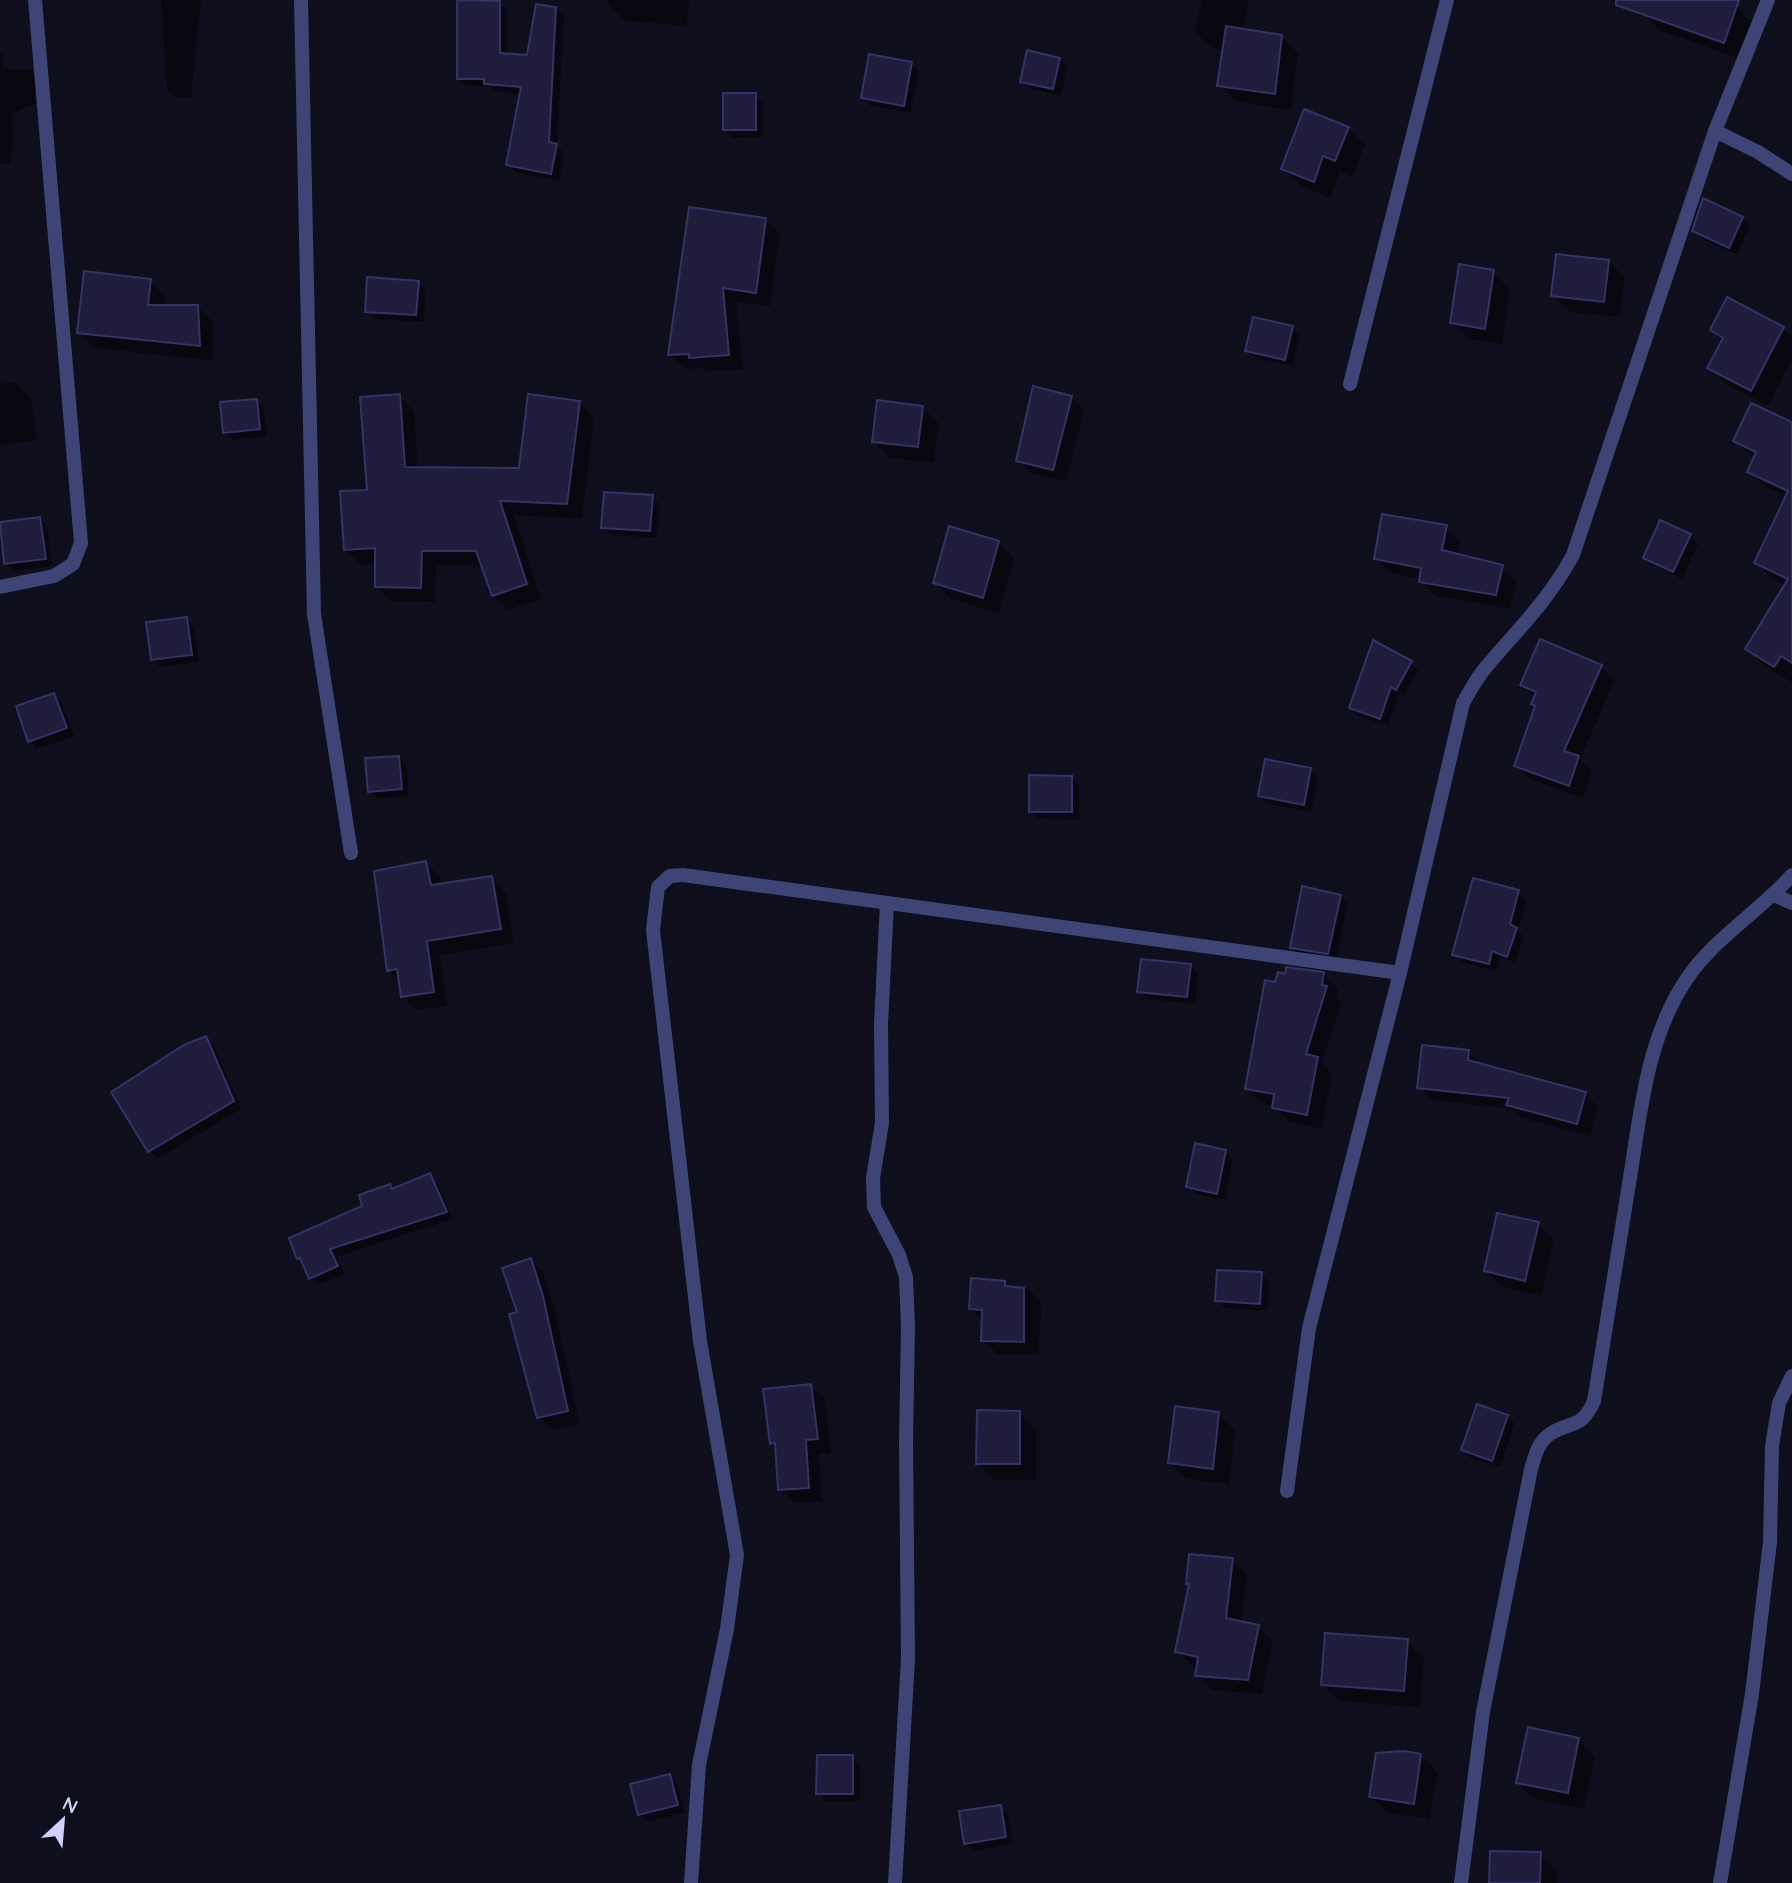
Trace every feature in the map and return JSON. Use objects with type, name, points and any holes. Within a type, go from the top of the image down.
[{"type":"street","points":[[0,587],[54,576],[73,564],[81,543],[35,0]]},
{"type":"street","points":[[301,0],[314,614],[351,853]]},
{"type":"street","points":[[1350,384],[1447,0]]},
{"type":"street","points":[[1287,1491],[1309,1328],[1400,973],[1463,703],[1485,668],[1557,584],[1573,555],[1714,131],[1768,0]]},
{"type":"street","points":[[1714,131],[1758,152],[1792,174]]},
{"type":"street","points":[[691,1883],[699,1765],[727,1629],[737,1555],[700,1341],[653,930],[659,887],[670,876],[683,875],[1400,973]]},
{"type":"street","points":[[1461,1883],[1483,1712],[1531,1469],[1537,1448],[1550,1434],[1575,1425],[1588,1415],[1594,1401],[1642,1103],[1657,1039],[1686,980],[1716,946],[1792,876]]},
{"type":"street","points":[[1774,895],[1792,903]]},
{"type":"street","points":[[887,903],[881,1024],[882,1123],[873,1178],[874,1207],[892,1238],[903,1266],[908,1327],[905,1441],[908,1658],[895,1883]]},
{"type":"street","points":[[1720,1883],[1754,1680],[1770,1542],[1772,1446],[1779,1403],[1792,1376]]},
{"type":"building","points":[[457,0],[500,1],[500,53],[527,55],[536,4],[556,7],[549,142],[557,144],[551,174],[506,165],[521,87],[484,84],[484,79],[457,79]]},
{"type":"building","points":[[1616,0],[1739,0],[1724,43],[1616,5]]},
{"type":"building","points":[[1226,26],[1282,35],[1275,94],[1217,86]]},
{"type":"building","points":[[1027,50],[1060,58],[1053,89],[1020,82]]},
{"type":"building","points":[[869,54],[912,62],[904,106],[861,98]]},
{"type":"building","points":[[723,93],[756,93],[756,130],[723,130]]},
{"type":"building","points":[[1304,109],[1349,127],[1335,161],[1323,156],[1314,182],[1281,169]]},
{"type":"building","points":[[1703,198],[1743,217],[1729,248],[1692,231]]},
{"type":"building","points":[[689,207],[766,218],[756,293],[723,288],[729,355],[689,358],[689,354],[668,355]]},
{"type":"building","points":[[1556,254],[1609,260],[1604,302],[1551,296]]},
{"type":"building","points":[[1459,264],[1494,270],[1485,329],[1450,323]]},
{"type":"building","points":[[84,271],[151,279],[148,305],[198,305],[200,346],[77,333]]},
{"type":"building","points":[[367,277],[419,281],[416,315],[365,312]]},
{"type":"building","points":[[1727,297],[1784,327],[1751,391],[1707,368],[1723,338],[1710,330]]},
{"type":"building","points":[[1253,317],[1293,326],[1285,360],[1245,351]]},
{"type":"building","points":[[1033,386],[1072,396],[1053,470],[1016,461]]},
{"type":"building","points":[[400,394],[405,467],[519,468],[528,394],[580,401],[567,504],[500,501],[527,584],[492,596],[476,551],[422,551],[421,588],[375,587],[375,548],[344,550],[340,491],[367,490],[360,397]]},
{"type":"building","points":[[257,399],[260,429],[223,433],[220,402]]},
{"type":"building","points":[[877,400],[923,406],[918,447],[872,442]]},
{"type":"building","points":[[1751,403],[1792,422],[1792,663],[1781,656],[1774,667],[1745,649],[1788,579],[1754,563],[1788,491],[1747,472],[1756,452],[1733,441]]},
{"type":"building","points":[[604,492],[653,495],[650,531],[601,528]]},
{"type":"building","points":[[1382,514],[1447,525],[1442,550],[1503,565],[1496,595],[1419,582],[1421,568],[1374,559]]},
{"type":"building","points":[[40,517],[46,559],[4,564],[0,522]]},
{"type":"building","points":[[1660,520],[1691,534],[1673,572],[1643,558]]},
{"type":"building","points":[[949,526],[999,541],[983,598],[933,583]]},
{"type":"building","points":[[187,617],[192,655],[151,660],[146,622]]},
{"type":"building","points":[[1540,639],[1602,665],[1564,751],[1579,756],[1569,786],[1514,766],[1535,706],[1531,704],[1536,692],[1520,685]]},
{"type":"building","points":[[1373,640],[1412,661],[1396,690],[1391,687],[1380,719],[1349,708]]},
{"type":"building","points":[[54,693],[67,728],[28,742],[16,706]]},
{"type":"building","points":[[399,756],[402,789],[368,792],[365,758]]},
{"type":"building","points":[[1265,759],[1311,768],[1304,805],[1258,796]]},
{"type":"building","points":[[1029,775],[1072,776],[1072,812],[1029,812]]},
{"type":"building","points":[[426,861],[431,885],[492,876],[501,929],[427,941],[434,992],[401,997],[397,969],[387,971],[374,871]]},
{"type":"building","points":[[1473,878],[1519,890],[1510,924],[1517,928],[1507,957],[1492,951],[1489,964],[1452,955]]},
{"type":"building","points":[[1302,886],[1341,895],[1328,954],[1290,948]]},
{"type":"building","points":[[1141,959],[1191,964],[1187,997],[1137,992]]},
{"type":"building","points":[[1286,967],[1324,972],[1322,985],[1327,986],[1306,1054],[1318,1057],[1307,1115],[1272,1108],[1274,1094],[1245,1089],[1265,980],[1275,982],[1278,972],[1285,974]]},
{"type":"building","points":[[206,1036],[234,1101],[148,1152],[111,1092],[184,1045]]},
{"type":"building","points":[[1422,1045],[1469,1050],[1468,1060],[1586,1092],[1577,1124],[1506,1105],[1509,1098],[1417,1088]]},
{"type":"building","points":[[1195,1143],[1226,1150],[1217,1194],[1186,1187]]},
{"type":"building","points":[[430,1173],[447,1212],[330,1249],[338,1266],[309,1279],[289,1238],[362,1206],[359,1195],[390,1184],[392,1189]]},
{"type":"building","points":[[1497,1213],[1539,1222],[1525,1281],[1484,1271]]},
{"type":"building","points":[[531,1258],[543,1296],[568,1411],[537,1418],[509,1314],[517,1312],[502,1268]]},
{"type":"building","points":[[1217,1270],[1262,1272],[1260,1304],[1215,1301]]},
{"type":"building","points":[[971,1278],[1005,1281],[1005,1286],[1024,1288],[1024,1342],[981,1341],[982,1310],[969,1309]]},
{"type":"building","points":[[811,1384],[818,1439],[806,1440],[809,1488],[778,1490],[775,1443],[770,1444],[763,1389]]},
{"type":"building","points":[[1477,1404],[1508,1415],[1492,1461],[1461,1450]]},
{"type":"building","points":[[1175,1406],[1219,1412],[1213,1469],[1168,1463]]},
{"type":"building","points":[[977,1410],[1020,1411],[1020,1464],[976,1464]]},
{"type":"building","points":[[1189,1554],[1233,1558],[1226,1618],[1259,1625],[1248,1680],[1195,1676],[1198,1657],[1175,1652],[1189,1584],[1186,1584]]},
{"type":"building","points":[[1325,1633],[1408,1639],[1404,1691],[1321,1685]]},
{"type":"building","points":[[1528,1727],[1579,1738],[1568,1793],[1516,1783]]},
{"type":"building","points":[[1404,1751],[1421,1754],[1414,1804],[1369,1797],[1376,1753]]},
{"type":"building","points":[[817,1755],[853,1755],[853,1794],[816,1794]]},
{"type":"building","points":[[670,1774],[678,1805],[638,1815],[630,1784]]},
{"type":"building","points":[[1001,1805],[1006,1837],[964,1844],[959,1811]]},
{"type":"building","points":[[1490,1851],[1541,1852],[1540,1883],[1489,1883]]}]
